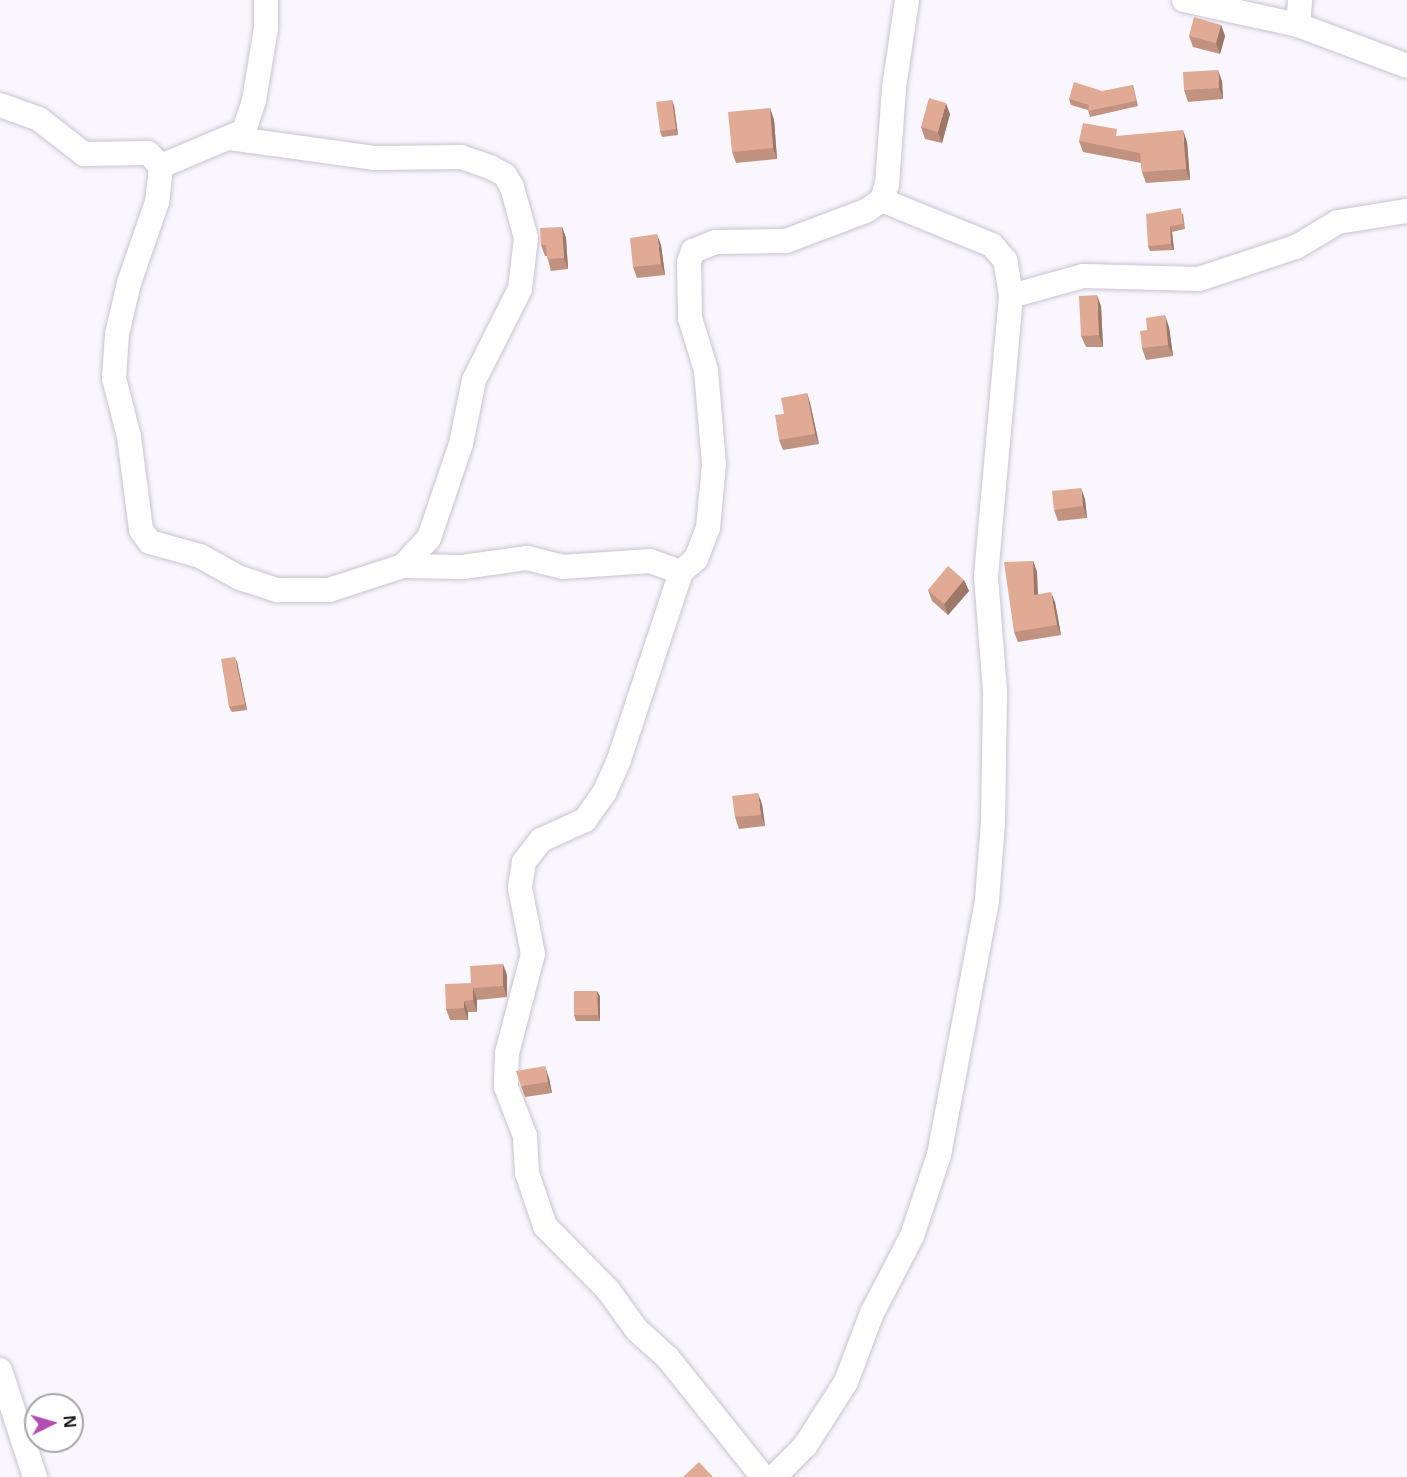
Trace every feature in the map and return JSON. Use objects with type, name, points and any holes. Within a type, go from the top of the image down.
[{"type":"street","points":[[161,165],[244,131],[254,100],[266,28],[266,0]]},
{"type":"street","points":[[763,1477],[668,1358],[637,1330],[608,1290],[545,1226],[533,1200],[525,1136],[506,1087],[507,1053],[533,954],[520,888],[524,862],[541,840],[585,820],[604,793],[620,760],[681,572],[696,559],[708,528],[714,464],[706,370],[690,318],[689,262],[693,251],[715,242],[786,241],[866,211],[882,200],[887,184],[894,88],[907,0]]},
{"type":"street","points":[[1184,0],[1298,25],[1407,66]]},
{"type":"street","points":[[1298,25],[1300,0]]},
{"type":"street","points":[[0,105],[39,119],[84,154],[148,153],[161,165]]},
{"type":"street","points":[[230,138],[374,158],[461,156],[505,175],[513,187],[526,238],[520,289],[474,380],[461,444],[429,538],[403,567]]},
{"type":"street","points":[[161,165],[157,202],[129,283],[117,334],[114,378],[129,437],[141,530],[150,542],[200,556],[240,578],[278,590],[329,590],[403,567],[463,567],[527,558],[562,567],[650,561],[681,572]]},
{"type":"street","points":[[774,1477],[805,1446],[846,1382],[872,1314],[912,1236],[939,1155],[987,900],[995,734],[986,576],[1011,296],[1005,260],[992,245],[882,200]]},
{"type":"street","points":[[1011,296],[1083,276],[1199,279],[1296,247],[1338,222],[1407,211]]},
{"type":"street","points":[[0,1370],[35,1477]]},
{"type":"building","points":[[1194,17],[1221,25],[1216,43],[1189,36]]},
{"type":"building","points":[[1218,70],[1219,88],[1184,90],[1183,72]]},
{"type":"building","points":[[1074,82],[1102,91],[1133,85],[1136,101],[1088,111],[1089,105],[1069,99]]},
{"type":"building","points":[[929,98],[946,103],[938,132],[921,127]]},
{"type":"building","points":[[672,100],[676,129],[660,131],[656,102]]},
{"type":"building","points":[[770,108],[773,148],[732,152],[728,112]]},
{"type":"building","points":[[1083,123],[1117,129],[1116,136],[1183,130],[1186,169],[1142,172],[1140,153],[1079,141]]},
{"type":"building","points":[[1181,208],[1183,224],[1170,226],[1171,244],[1148,246],[1146,214]]},
{"type":"building","points":[[562,227],[564,258],[547,259],[546,245],[541,245],[540,228]]},
{"type":"building","points":[[657,234],[661,264],[633,267],[630,238]]},
{"type":"building","points":[[1097,295],[1099,335],[1081,336],[1079,296]]},
{"type":"building","points":[[1165,315],[1168,345],[1142,348],[1140,331],[1147,330],[1146,318]]},
{"type":"building","points":[[807,393],[815,434],[779,440],[775,415],[784,414],[781,398]]},
{"type":"building","points":[[1081,488],[1083,506],[1054,510],[1052,491]]},
{"type":"building","points":[[1033,561],[1034,595],[1051,592],[1057,625],[1014,632],[1004,562]]},
{"type":"building","points":[[948,566],[964,580],[944,604],[928,590]]},
{"type":"building","points":[[235,657],[245,704],[229,707],[221,659]]},
{"type":"building","points":[[758,793],[761,815],[735,817],[732,796]]},
{"type":"building","points":[[503,964],[503,986],[473,988],[473,1000],[464,1001],[464,1008],[446,1009],[445,984],[471,983],[470,966]]},
{"type":"building","points":[[574,991],[597,991],[598,1015],[574,1015]]},
{"type":"building","points":[[545,1066],[548,1082],[521,1086],[516,1071]]},
{"type":"building","points":[[699,1462],[713,1477],[683,1477]]}]
